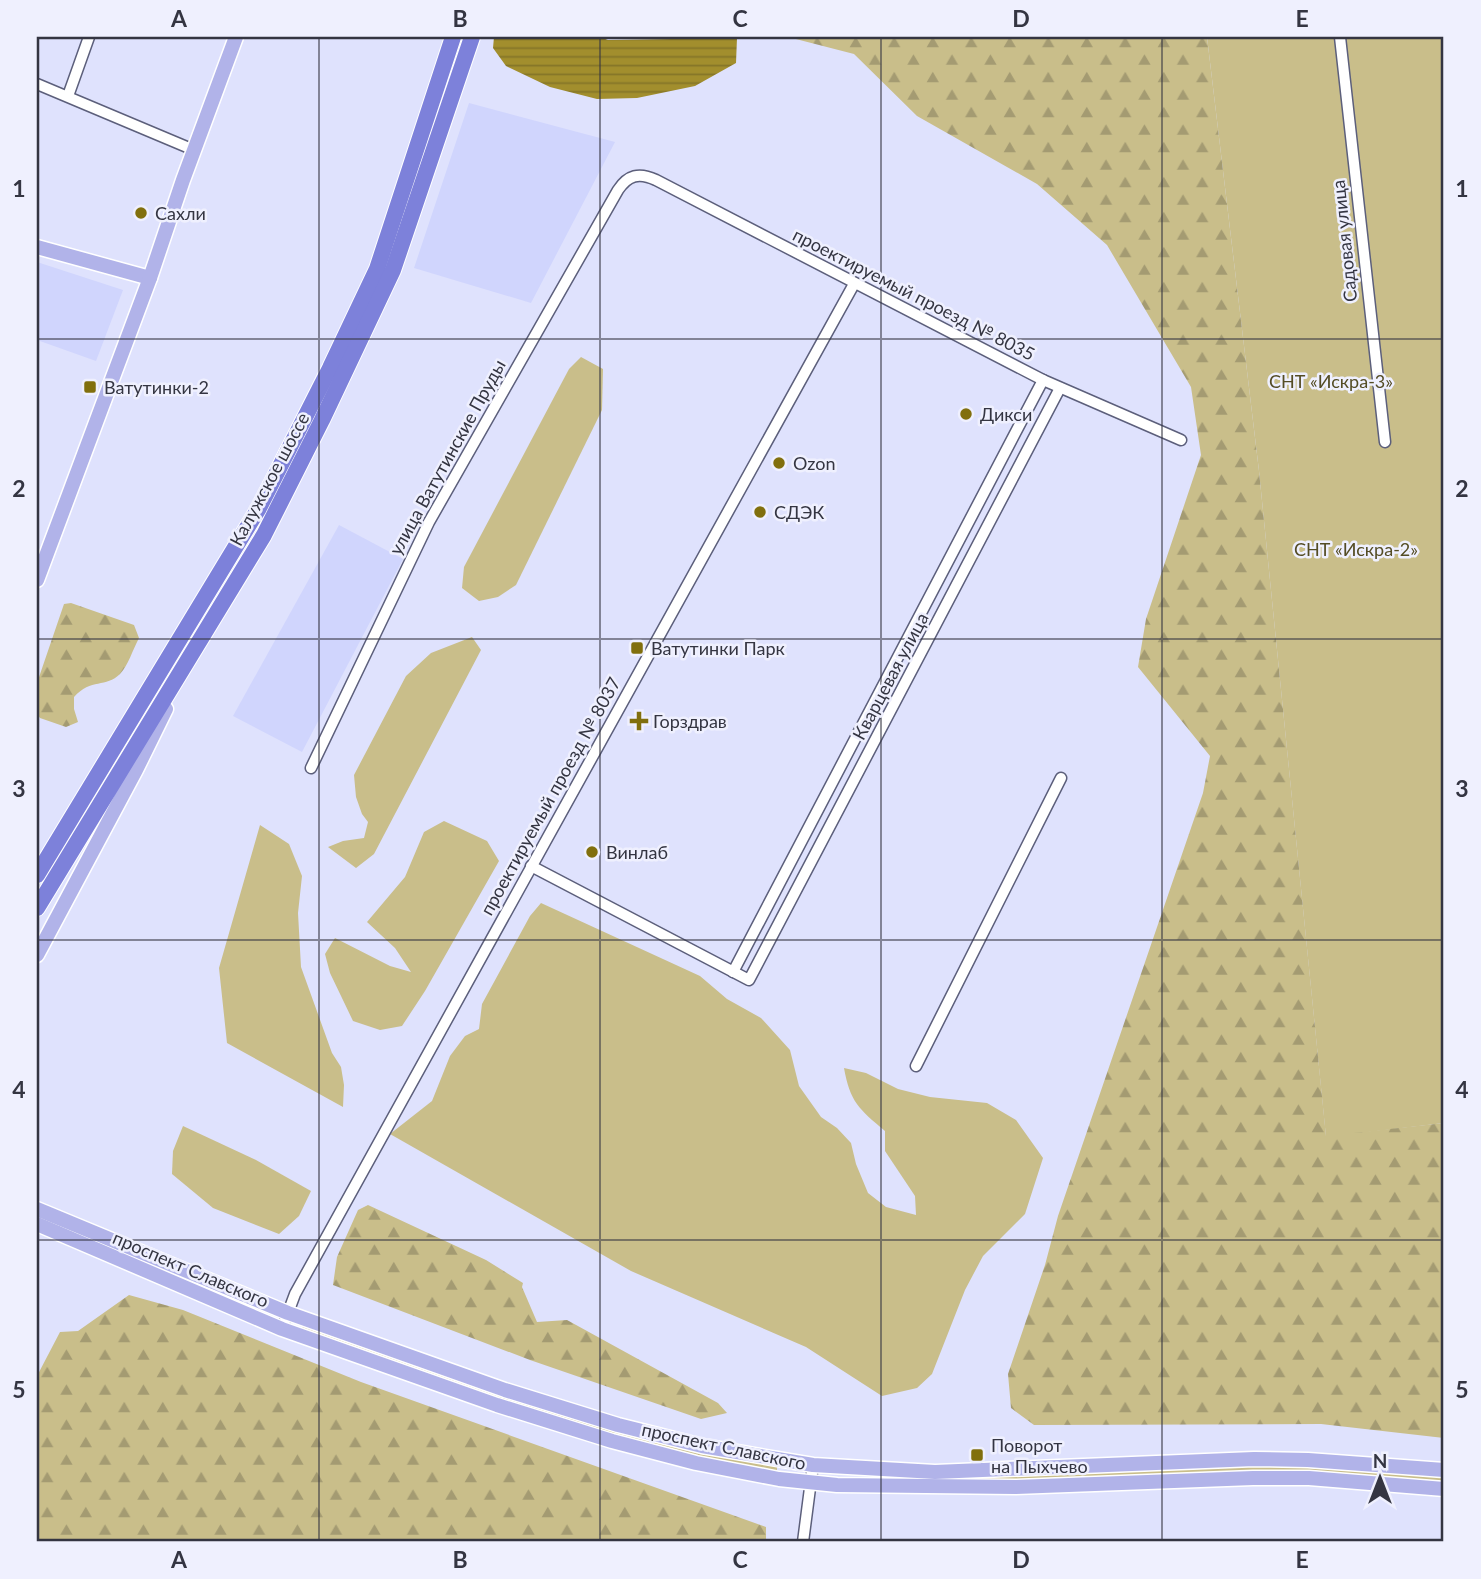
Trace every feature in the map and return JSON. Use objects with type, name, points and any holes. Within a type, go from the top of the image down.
[{"type":"highway","name":"Калужское шоссе","points":[[37,875],[259,508],[330,368],[377,269],[453,37]]},
{"type":"highway","name":"Калужское шоссе","points":[[37,908],[264,535],[322,419],[393,270],[472,37]]},
{"type":"main road","points":[[37,580],[150,278],[236,37]]},
{"type":"main road","points":[[37,247],[150,278]]},
{"type":"main road","points":[[37,955],[136,770],[192,655]]},
{"type":"main road","name":"проспект Славского","points":[[37,1209],[288,1313],[505,1390],[618,1425],[702,1446],[813,1465],[935,1472],[1254,1459],[1308,1460],[1444,1470]]},
{"type":"main road","name":"проспект Славского","points":[[37,1224],[282,1329],[497,1405],[612,1441],[696,1463],[779,1479],[837,1485],[1015,1487],[1309,1478],[1444,1489]]},
{"type":"street","points":[[68,96],[89,37]]},
{"type":"street","name":"Садовая улица","points":[[1340,37],[1385,442]]},
{"type":"street","points":[[37,84],[194,150]]},
{"type":"street","name":"проектируемый проезд № 8035","points":[[635,175],[645,175],[656,180],[1043,380],[1181,440]]},
{"type":"street","name":"улица Ватутинские Пруды","points":[[311,768],[429,522],[618,190],[624,181],[635,175]]},
{"type":"street","name":"проектируемый проезд № 8037","points":[[282,1329],[295,1294],[854,284]]},
{"type":"street","name":"Кварцевая улица","points":[[1043,380],[733,972],[750,980],[1060,387]]},
{"type":"street","points":[[916,1066],[1061,778]]},
{"type":"street","points":[[531,866],[733,972]]},
{"type":"street","points":[[803,1542],[813,1465]]},
{"type":"street","points":[[779,1479],[798,1488],[804,1496],[807,1513]]},
{"type":"street","points":[[807,1513],[815,1494],[837,1485]]},
{"type":"shaded area","points":[[494,37],[600,37],[608,40],[737,38],[736,63],[695,86],[637,98],[597,99],[550,87],[506,66],[493,48]]},
{"type":"shaded area","points":[[469,103],[615,142],[531,303],[414,268]]},
{"type":"shaded area","points":[[37,262],[123,290],[96,361],[37,340]]},
{"type":"shaded area","points":[[339,525],[403,559],[302,752],[233,716]]},
{"type":"green space","points":[[788,37],[1207,37],[1259,471],[1326,1136],[1444,1123],[1444,1438],[1321,1424],[1034,1425],[1011,1408],[1008,1374],[1045,1265],[1058,1216],[1203,793],[1210,756],[1138,667],[1146,619],[1201,455],[1191,387],[1107,245],[1037,184],[917,116],[854,54]]},
{"type":"green space","points":[[1207,37],[1444,37],[1444,1123],[1326,1137],[1259,471]]},
{"type":"green space","points":[[581,357],[603,369],[602,410],[516,585],[498,597],[479,601],[462,588],[464,567],[569,369]]},
{"type":"green space","points":[[71,603],[134,625],[139,638],[120,674],[109,681],[86,687],[74,697],[78,722],[66,727],[40,718],[37,714],[37,683],[64,604]]},
{"type":"green space","points":[[472,637],[481,650],[374,854],[356,868],[328,847],[343,841],[364,838],[368,822],[356,797],[354,775],[406,676],[431,653]]},
{"type":"green space","points":[[444,821],[487,841],[499,861],[402,1026],[380,1030],[353,1021],[330,973],[325,954],[335,938],[390,966],[411,972],[395,948],[367,922],[405,877],[424,832]]},
{"type":"green space","points":[[260,825],[289,844],[302,876],[298,913],[301,967],[332,1053],[341,1067],[343,1107],[227,1043],[219,968]]},
{"type":"green space","points":[[541,903],[700,976],[727,999],[761,1018],[790,1050],[799,1086],[821,1117],[837,1128],[851,1143],[868,1193],[886,1207],[916,1215],[915,1196],[885,1151],[885,1131],[857,1104],[849,1089],[844,1068],[866,1073],[898,1089],[930,1097],[987,1103],[1016,1120],[1043,1158],[1025,1214],[983,1256],[965,1290],[932,1374],[917,1388],[882,1396],[806,1347],[631,1271],[390,1134],[432,1101],[450,1056],[465,1036],[479,1029],[482,1004],[530,916]]},
{"type":"green space","points":[[183,1126],[256,1160],[311,1191],[299,1216],[279,1234],[213,1208],[172,1174],[173,1151]]},
{"type":"green space","points":[[368,1205],[486,1260],[523,1283],[522,1287],[537,1322],[567,1320],[718,1403],[727,1413],[701,1419],[530,1360],[333,1285],[337,1257],[358,1210]]},
{"type":"green space","points":[[129,1295],[183,1310],[361,1382],[766,1527],[766,1542],[37,1542],[37,1376],[60,1332],[78,1331]]},
{"type":"green space","points":[[304,1324],[502,1394],[777,1464],[777,1471],[655,1446],[536,1412],[301,1330]]},
{"type":"green space","points":[[1311,1466],[1444,1476],[1444,1481],[1309,1472],[933,1482],[933,1479],[966,1477]]},
{"type":"place","name":"Сахли","points":[[141,213]]},
{"type":"place","name":"Ватутинки-2","points":[[90,387]]},
{"type":"place","name":"Дикси","points":[[966,414]]},
{"type":"place","name":"Ozon","points":[[779,463]]},
{"type":"place","name":"СДЭК","points":[[760,512]]},
{"type":"place","name":"Ватутинки Парк","points":[[637,648]]},
{"type":"place","name":"Горздрав","points":[[639,721]]},
{"type":"place","name":"Винлаб","points":[[592,852]]},
{"type":"place","name":"Поворот на Пыхчево","points":[[977,1455]]},
{"type":"park label","name":"СНТ «Искра-3»","points":[[1331,381]]},
{"type":"park label","name":"СНТ «Искра-2»","points":[[1356,549]]}]
